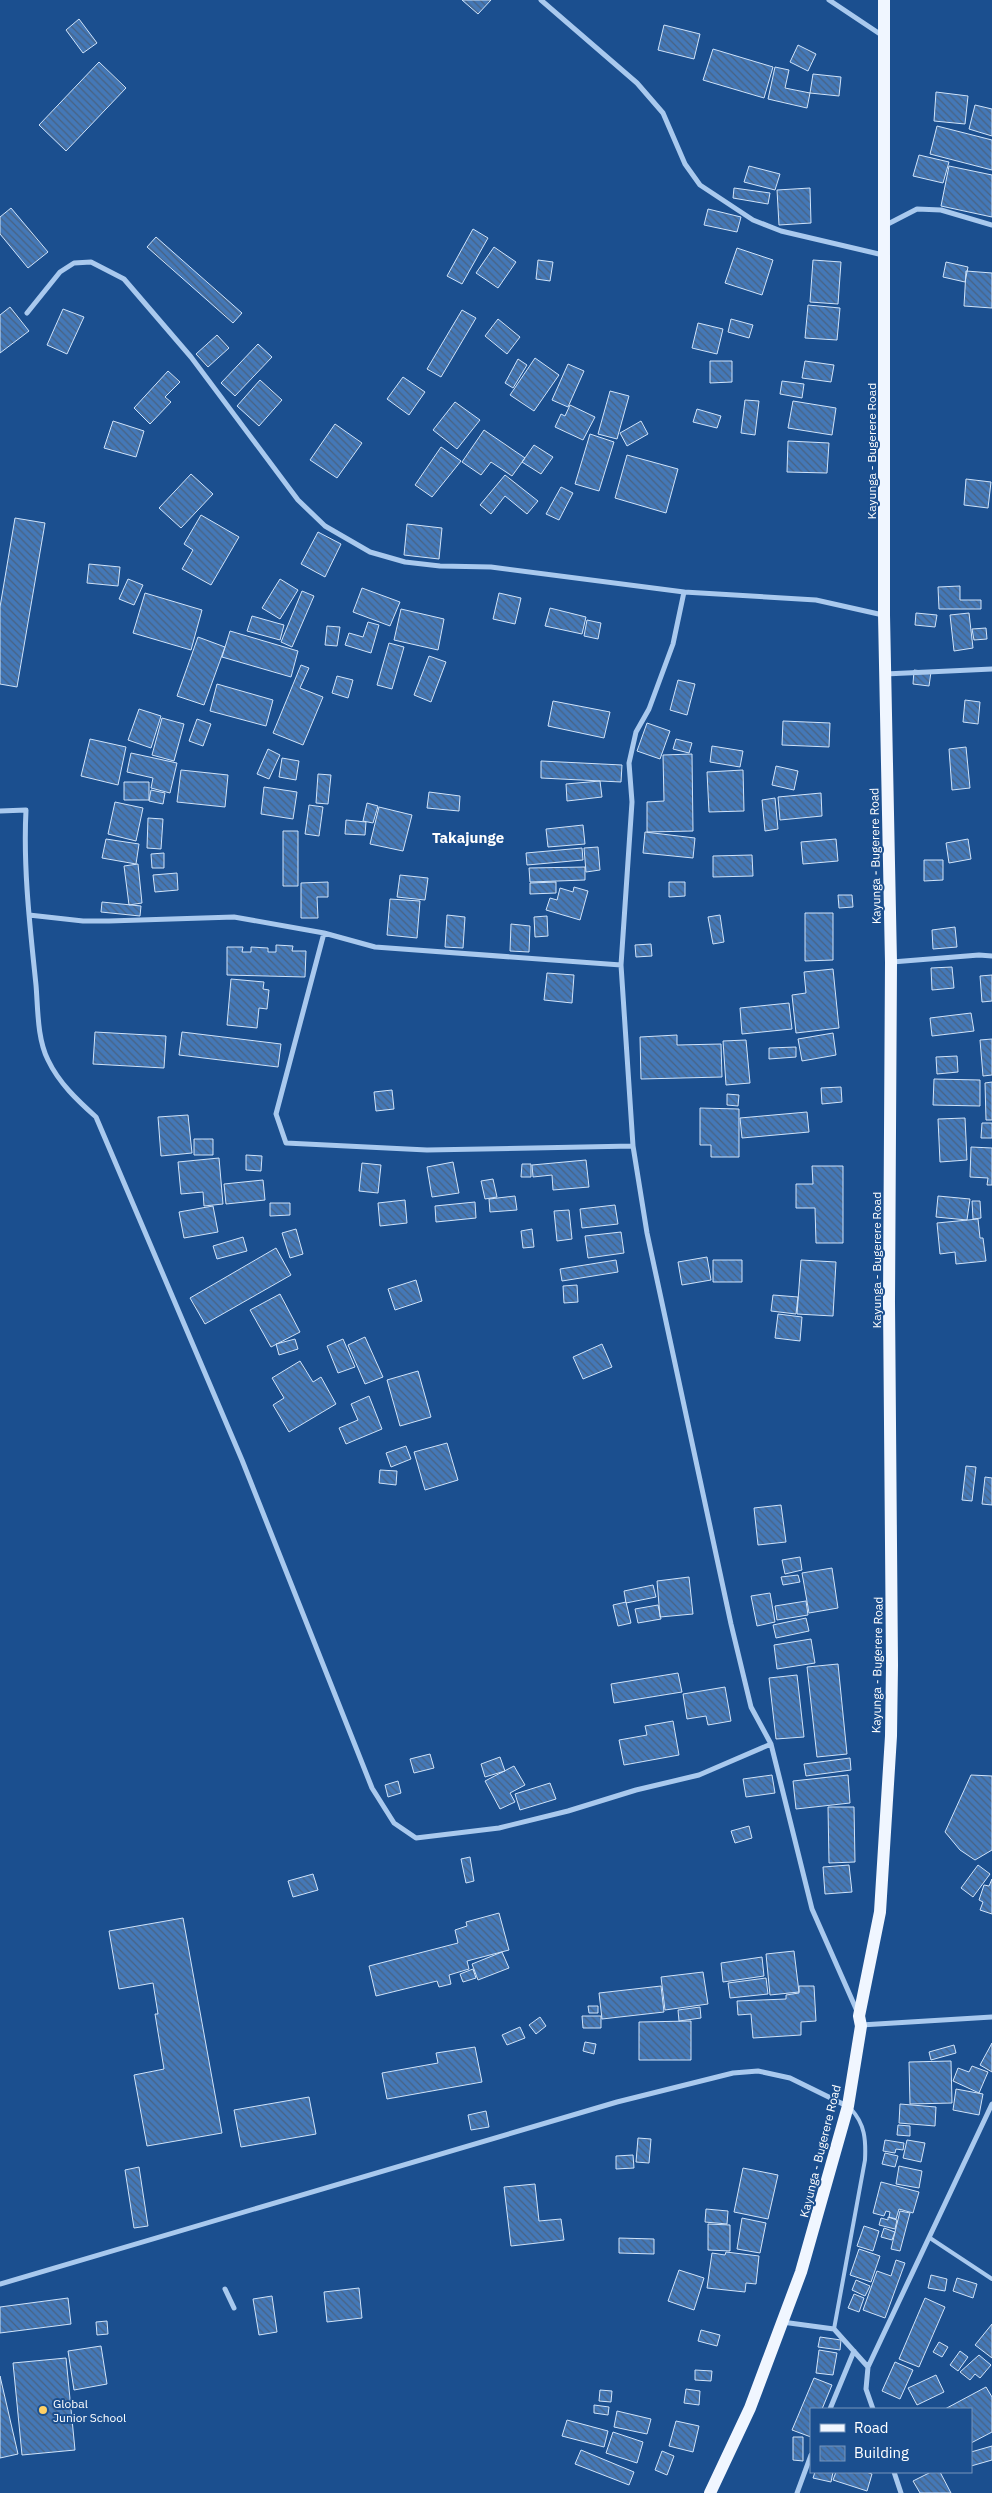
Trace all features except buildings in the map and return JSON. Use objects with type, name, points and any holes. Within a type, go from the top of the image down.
[{"type":"main road","name":"Kayunga - Bugerere Road","points":[[710,2493],[750,2408],[801,2272],[848,2106],[860,2021],[880,1912],[892,1665],[889,1311],[891,962],[884,615],[884,0]]},
{"type":"street","points":[[541,0],[637,83],[663,113],[685,164],[700,185],[753,220],[780,231],[883,255]]},
{"type":"street","points":[[829,0],[884,36]]},
{"type":"street","points":[[883,227],[917,209],[941,210],[992,225]]},
{"type":"street","points":[[27,313],[60,272],[74,263],[91,262],[124,279],[191,357],[298,500],[325,526],[370,552],[405,562],[440,566],[490,567],[684,592],[816,600],[884,615]]},
{"type":"street","points":[[684,592],[673,644],[649,709],[636,732],[629,762],[632,802],[621,966],[633,1146],[647,1233],[733,1633],[751,1707],[771,1744],[812,1909],[860,2021],[992,2017]]},
{"type":"street","points":[[885,674],[992,669]]},
{"type":"street","points":[[0,811],[26,810],[24,841],[29,915],[40,1033],[47,1058],[73,1097],[96,1117],[242,1460],[372,1788],[394,1823],[416,1838],[498,1828],[698,1775],[771,1744]]},
{"type":"street","points":[[29,915],[92,921],[234,917],[324,933],[384,948],[621,966]]},
{"type":"street","points":[[324,933],[276,1114],[286,1144],[426,1150],[633,1146]]},
{"type":"street","points":[[891,962],[979,955],[992,956]]},
{"type":"street","points":[[0,2284],[618,2102],[733,2073],[758,2071],[790,2078],[848,2106]]},
{"type":"street","points":[[873,2408],[866,2389],[868,2366],[992,2104]]},
{"type":"street","points":[[225,2289],[234,2308]]},
{"type":"street","points":[[782,2322],[834,2329],[868,2366]]},
{"type":"street","points":[[830,2408],[854,2351]]},
{"type":"street","points":[[797,2493],[810,2459]]},
{"type":"street","points":[[894,2473],[901,2493]]},
{"type":"lane","points":[[834,2329],[865,2160],[866,2142],[861,2120],[848,2106]]},
{"type":"lane","points":[[930,2238],[992,2279]]},
{"type":"place","name":"Global Junior School","points":[[43,2410]]},
{"type":"district","name":"Takajunge","points":[[468,837]]}]
